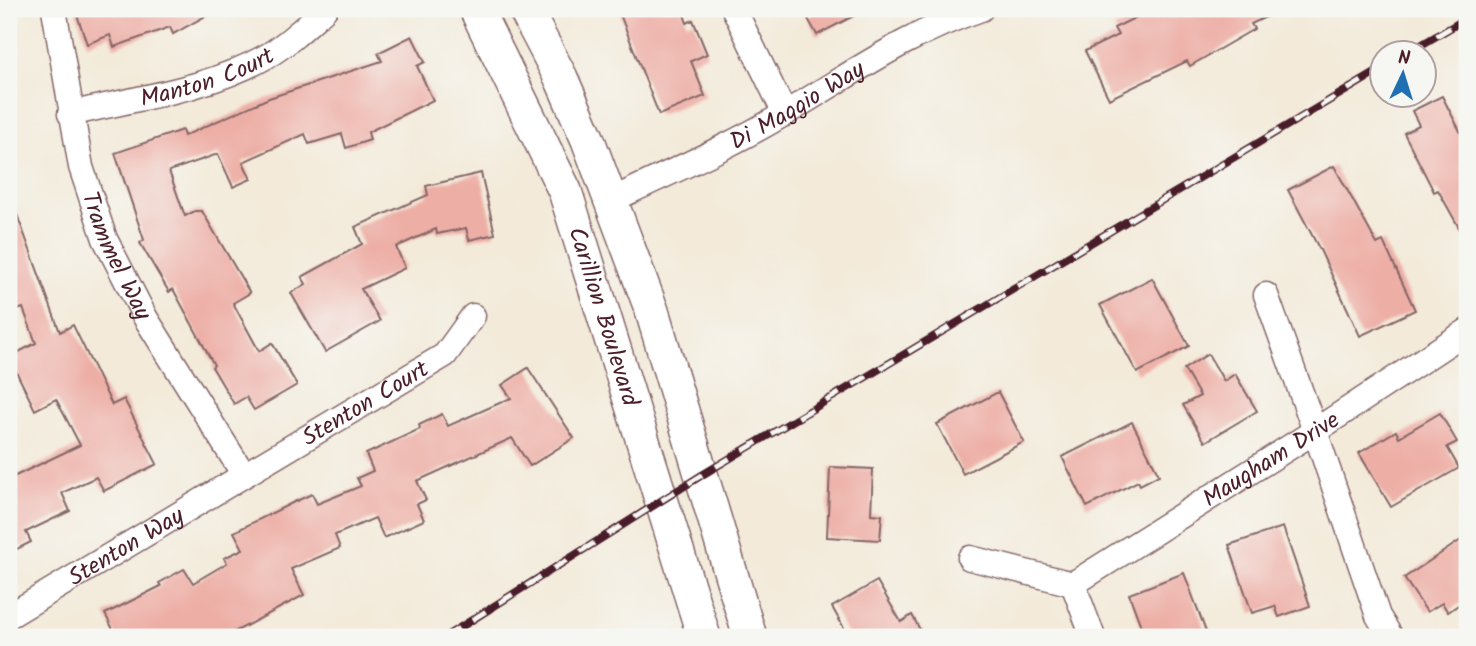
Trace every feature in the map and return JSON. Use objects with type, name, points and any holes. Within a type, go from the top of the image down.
[{"type":"street","name":"Trammel Way","points":[[54,9],[70,114],[92,204],[121,274],[244,475]]},
{"type":"street","name":"Manton Court","points":[[70,114],[205,82],[242,69],[280,47],[326,9]]},
{"type":"street","name":"Carillion Boulevard","points":[[476,9],[565,191],[704,637]]},
{"type":"street","name":"Carillion Boulevard","points":[[525,9],[561,78],[612,200],[652,311],[750,637]]},
{"type":"street","points":[[734,9],[785,114]]},
{"type":"street","name":"Di Maggio Way","points":[[612,200],[742,138],[890,48],[946,20],[981,9]]},
{"type":"street","points":[[1266,295],[1378,616],[1391,637]]},
{"type":"street","name":"Stenton Court","points":[[244,475],[445,355],[473,316]]},
{"type":"street","name":"Maugham Drive","points":[[1073,584],[1467,331]]},
{"type":"street","name":"Stenton Way","points":[[9,616],[244,475]]},
{"type":"street","points":[[970,558],[1073,584],[1093,637]]},
{"type":"building","points":[[75,9],[218,9],[173,34],[170,27],[114,47],[110,35],[87,44]]},
{"type":"building","points":[[618,9],[682,9],[687,23],[693,20],[707,54],[691,61],[705,96],[659,115]]},
{"type":"building","points":[[822,9],[867,9],[817,35],[807,17]]},
{"type":"building","points":[[1153,9],[1283,9],[1251,24],[1254,29],[1190,66],[1187,61],[1109,99],[1085,51],[1118,35],[1114,28]]},
{"type":"building","points":[[412,36],[425,62],[417,66],[433,100],[368,132],[370,140],[346,148],[342,134],[309,144],[305,134],[243,162],[251,179],[233,187],[218,154],[169,171],[185,216],[202,211],[250,293],[233,303],[259,351],[272,343],[297,385],[254,410],[246,397],[234,404],[173,289],[169,292],[140,243],[144,240],[115,153],[182,130],[184,136],[269,98],[382,61],[378,53]]},
{"type":"building","points":[[1442,96],[1461,133],[1467,129],[1467,242],[1438,190],[1434,192],[1404,133],[1419,125],[1412,111],[1418,108],[1438,108],[1438,98]]},
{"type":"building","points":[[1334,166],[1377,244],[1383,241],[1415,310],[1360,336],[1321,252],[1288,190]]},
{"type":"building","points":[[481,173],[495,234],[469,240],[466,228],[437,234],[436,229],[396,247],[405,268],[361,289],[380,321],[325,352],[291,293],[306,284],[302,277],[362,244],[355,227],[428,195],[426,186]]},
{"type":"building","points":[[9,198],[60,332],[73,325],[112,405],[124,399],[157,464],[104,491],[96,477],[62,493],[70,511],[26,532],[31,542],[9,553],[9,479],[80,445],[56,399],[35,410],[9,357],[36,343],[23,308],[9,313]]},
{"type":"building","points":[[1152,278],[1189,346],[1137,373],[1100,305]]},
{"type":"building","points":[[1208,354],[1224,381],[1235,374],[1257,411],[1205,442],[1183,405],[1200,396],[1184,369]]},
{"type":"building","points":[[528,368],[574,438],[530,466],[512,438],[417,481],[426,500],[417,504],[424,520],[384,538],[375,518],[335,535],[340,548],[291,569],[304,595],[225,637],[117,637],[105,614],[161,586],[159,583],[184,569],[193,583],[227,563],[224,558],[243,549],[234,532],[294,502],[312,494],[317,504],[361,486],[357,478],[373,471],[366,454],[420,429],[419,425],[442,414],[448,426],[511,398],[502,385]]},
{"type":"building","points":[[998,392],[1024,442],[963,474],[937,424]]},
{"type":"building","points":[[1440,413],[1457,442],[1447,447],[1459,468],[1391,507],[1359,453],[1396,431],[1399,437]]},
{"type":"building","points":[[1132,422],[1159,475],[1140,485],[1138,481],[1087,507],[1062,457]]},
{"type":"building","points":[[830,467],[873,469],[871,514],[882,515],[880,540],[827,537]]},
{"type":"building","points":[[1283,527],[1310,606],[1279,617],[1275,606],[1252,613],[1229,545]]},
{"type":"building","points":[[1467,536],[1467,599],[1448,612],[1442,603],[1427,612],[1404,578]]},
{"type":"building","points":[[1184,573],[1208,637],[1145,637],[1129,594]]},
{"type":"building","points":[[877,581],[901,622],[912,615],[924,637],[849,637],[832,607]]},
{"type":"railway","points":[[1433,38],[1467,18]]},
{"type":"railway","points":[[445,637],[702,475],[1368,77]]}]
